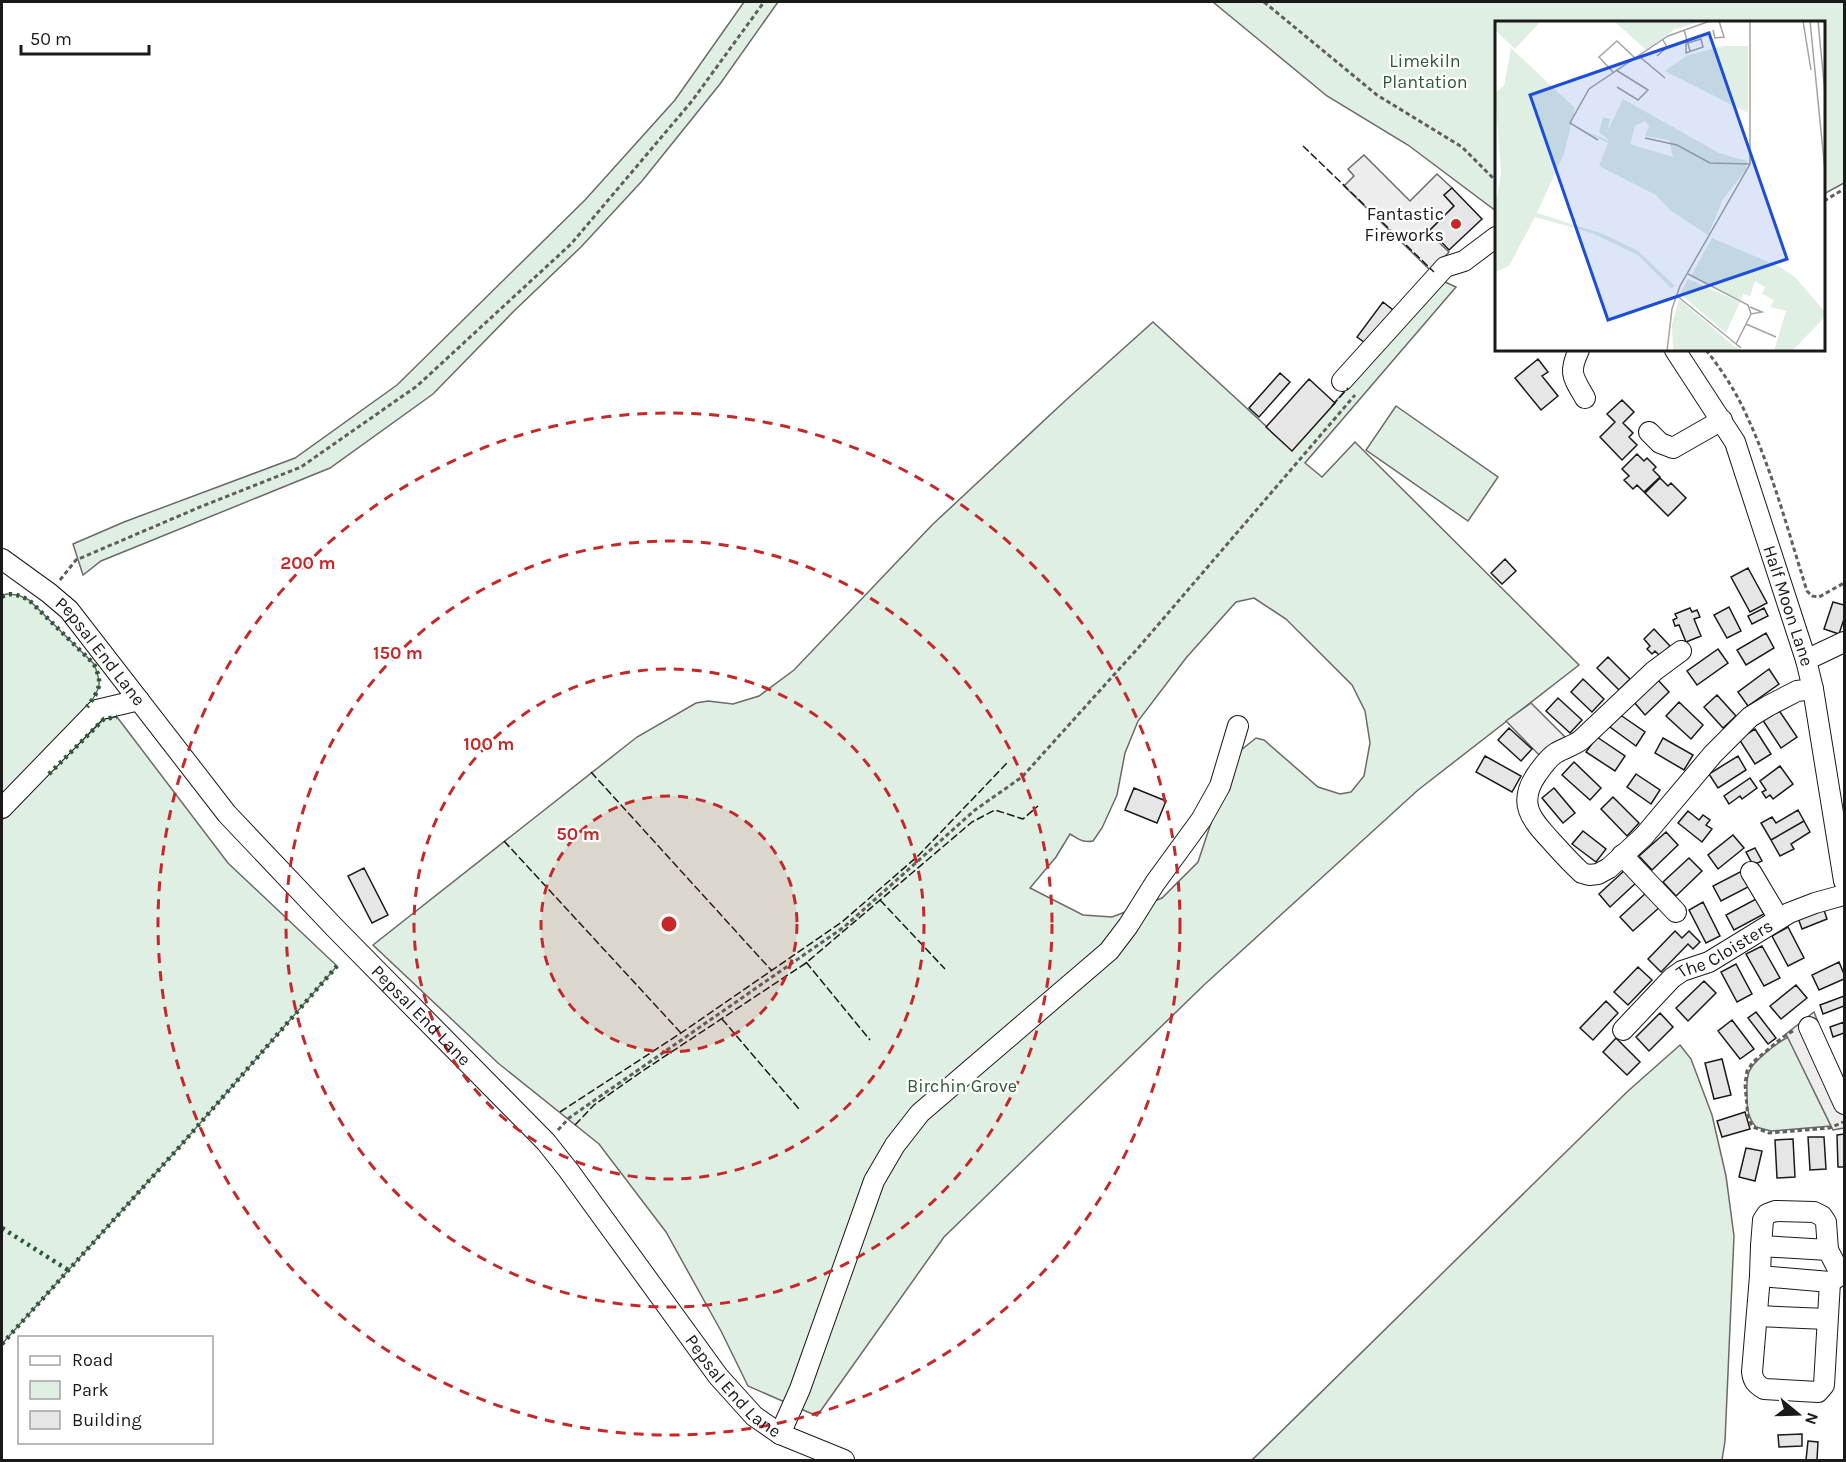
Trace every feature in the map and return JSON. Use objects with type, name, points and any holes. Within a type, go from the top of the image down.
[{"type":"street","points":[[1342,381],[1445,267],[1464,261],[1495,238]]},
{"type":"street","points":[[1578,351],[1572,364],[1573,374],[1585,398]]},
{"type":"street","name":"Half Moon Lane","points":[[1676,351],[1735,442],[1806,660],[1844,869]]},
{"type":"street","points":[[1649,432],[1660,443],[1673,448],[1722,420]]},
{"type":"street","name":"Pepsal End Lane","points":[[4,565],[49,593],[69,610],[227,814],[335,928],[546,1142],[718,1376],[754,1416],[780,1434],[844,1461]]},
{"type":"street","points":[[1806,660],[1845,642]]},
{"type":"street","points":[[1681,651],[1654,671],[1581,740],[1572,747],[1556,753],[1541,768],[1530,788],[1527,807],[1536,825],[1582,873],[1598,874],[1609,868],[1644,836],[1713,754],[1750,717],[1797,691],[1813,689]]},
{"type":"street","points":[[2,808],[97,710],[139,700]]},
{"type":"street","points":[[780,1434],[800,1389],[874,1181],[895,1145],[920,1113],[1109,951],[1201,820],[1220,786],[1238,726]]},
{"type":"street","points":[[1622,855],[1676,912]]},
{"type":"street","points":[[1751,872],[1779,919]]},
{"type":"street","name":"The Cloisters","points":[[1623,1030],[1672,978],[1682,971],[1709,962],[1789,913],[1845,895]]},
{"type":"street","points":[[1809,1027],[1845,1104]]},
{"type":"street","points":[[1775,1211],[1814,1212],[1822,1216],[1826,1222],[1828,1250],[1839,1277],[1827,1319],[1824,1385],[1818,1392],[1764,1389],[1753,1380],[1761,1246],[1763,1220],[1767,1214],[1775,1211]]},
{"type":"street","points":[[1761,1246],[1828,1250]]},
{"type":"street","points":[[1760,1276],[1839,1277]]},
{"type":"street","points":[[1757,1316],[1827,1319]]},
{"type":"path","points":[[49,593],[76,560],[301,467],[417,386],[572,244],[692,101],[764,2]]},
{"type":"path","points":[[1264,2],[1377,95],[1462,147],[1495,179]]},
{"type":"path","points":[[1825,200],[1845,189]]},
{"type":"path","points":[[1707,351],[1739,400],[1766,461],[1807,591],[1812,596],[1819,597],[1845,583]]},
{"type":"path","points":[[546,1142],[569,1118],[844,927],[975,810],[1022,777],[1147,639],[1360,389]]},
{"type":"path","points":[[1809,1027],[1798,1029],[1783,1037],[1753,1062],[1747,1071],[1745,1084],[1748,1119],[1753,1127],[1769,1133],[1830,1128],[1845,1121]]},
{"type":"green space","points":[[744,2],[778,2],[720,84],[642,181],[581,247],[514,311],[433,394],[330,468],[101,561],[83,575],[73,544],[124,522],[295,458],[397,385],[585,200],[675,100]]},
{"type":"green space","name":"Limekiln Plantation","points":[[1213,2],[1844,2],[1844,183],[1825,193],[1825,21],[1495,21],[1495,210],[1408,145],[1327,96]]},
{"type":"green space","name":"Birchin Grove","points":[[1443,281],[1456,287],[1305,463],[1322,477],[1355,442],[1579,665],[1418,790],[1204,985],[944,1237],[817,1416],[748,1386],[721,1331],[666,1232],[599,1144],[498,1063],[373,945],[637,737],[696,703],[708,701],[733,704],[759,696],[794,670],[932,525],[1153,322],[1292,450]],"holes":[[[1254,598],[1286,619],[1352,685],[1365,711],[1370,743],[1364,776],[1351,792],[1340,794],[1318,787],[1264,740],[1256,738],[1235,755],[1198,862],[1162,898],[1112,917],[1083,915],[1030,888],[1056,857],[1070,834],[1083,841],[1093,841],[1102,828],[1117,795],[1125,753],[1138,721],[1186,658],[1236,602]]]},
{"type":"green space","points":[[1396,406],[1498,477],[1468,521],[1366,450]]},
{"type":"green space","points":[[6,594],[18,595],[29,600],[94,664],[99,685],[89,705],[2,796],[2,597]]},
{"type":"green space","points":[[117,717],[228,863],[337,966],[182,1144],[2,1344],[2,820],[104,719]]},
{"type":"green space","points":[[1788,1037],[1831,1126],[1771,1131],[1756,1127],[1751,1120],[1747,1100],[1749,1072],[1760,1058]]},
{"type":"green space","points":[[1680,1045],[1691,1059],[1712,1115],[1726,1176],[1734,1236],[1725,1441],[1722,1460],[1252,1460],[1628,1091]]},
{"type":"shaded area","points":[[1364,155],[1410,201],[1437,174],[1452,188],[1444,195],[1454,206],[1428,232],[1449,252],[1431,271],[1344,186],[1354,176],[1348,169]]},
{"type":"shaded area","points":[[1531,703],[1570,742],[1544,760],[1506,721]]},
{"type":"shaded area","points":[[1814,1012],[1844,1084],[1844,1128],[1833,1130],[1786,1034]]},
{"type":"building","name":"Fantastic Fireworks","points":[[1452,188],[1482,219],[1449,250],[1430,230],[1454,206],[1444,195]]},
{"type":"building","points":[[1383,302],[1393,310],[1367,344],[1357,337]]},
{"type":"building","points":[[1538,359],[1548,372],[1542,376],[1558,396],[1541,410],[1515,378]]},
{"type":"building","points":[[1280,373],[1290,382],[1259,417],[1249,408]]},
{"type":"building","points":[[1309,379],[1335,403],[1292,451],[1266,427]]},
{"type":"building","points":[[1622,400],[1634,412],[1623,423],[1633,433],[1629,437],[1637,445],[1622,460],[1600,437],[1615,422],[1607,414]]},
{"type":"building","points":[[1637,454],[1644,461],[1647,458],[1656,467],[1653,470],[1660,477],[1644,492],[1637,485],[1633,489],[1624,480],[1629,476],[1622,469]]},
{"type":"building","points":[[1660,478],[1668,486],[1671,483],[1686,498],[1668,516],[1645,493]]},
{"type":"building","points":[[1505,559],[1516,571],[1502,584],[1491,573]]},
{"type":"building","points":[[1748,568],[1767,603],[1750,612],[1731,577]]},
{"type":"building","points":[[1833,602],[1844,605],[1844,619],[1839,634],[1824,629]]},
{"type":"building","points":[[1729,607],[1741,631],[1727,638],[1714,615]]},
{"type":"building","points":[[1690,608],[1692,612],[1697,610],[1700,617],[1694,619],[1701,636],[1686,642],[1679,625],[1675,626],[1673,620],[1677,618],[1675,614]]},
{"type":"building","points":[[1764,608],[1768,616],[1752,624],[1748,616]]},
{"type":"building","points":[[1654,629],[1670,646],[1660,656],[1655,651],[1652,654],[1647,649],[1650,646],[1644,639]]},
{"type":"building","points":[[1766,633],[1774,648],[1746,665],[1737,650]]},
{"type":"building","points":[[1718,649],[1728,663],[1697,685],[1687,671]]},
{"type":"building","points":[[1608,657],[1630,679],[1619,690],[1597,668]]},
{"type":"building","points":[[1769,669],[1779,684],[1748,706],[1738,692]]},
{"type":"building","points":[[1583,679],[1604,699],[1592,712],[1571,692]]},
{"type":"building","points":[[1658,680],[1669,692],[1645,715],[1634,702]]},
{"type":"building","points":[[1717,695],[1736,716],[1723,728],[1704,707]]},
{"type":"building","points":[[1558,698],[1582,720],[1570,733],[1546,711]]},
{"type":"building","points":[[1679,702],[1703,725],[1691,739],[1666,716]]},
{"type":"building","points":[[1778,709],[1797,737],[1781,748],[1762,719]]},
{"type":"building","points":[[1619,714],[1645,732],[1636,746],[1610,727]]},
{"type":"building","points":[[1509,728],[1532,749],[1521,761],[1498,740]]},
{"type":"building","points":[[1755,729],[1771,754],[1755,764],[1739,739]]},
{"type":"building","points":[[1597,737],[1625,756],[1615,771],[1586,752]]},
{"type":"building","points":[[1663,738],[1693,755],[1684,770],[1655,753]]},
{"type":"building","points":[[1485,756],[1521,776],[1512,792],[1476,772]]},
{"type":"building","points":[[1738,756],[1746,770],[1718,788],[1709,774]]},
{"type":"building","points":[[1574,762],[1601,788],[1590,800],[1562,775]]},
{"type":"building","points":[[1780,766],[1793,784],[1773,799],[1770,795],[1766,798],[1762,792],[1766,790],[1760,781]]},
{"type":"building","points":[[1636,774],[1660,790],[1651,804],[1627,787]]},
{"type":"building","points":[[1750,778],[1757,788],[1742,799],[1740,796],[1729,804],[1724,796]]},
{"type":"building","points":[[1134,788],[1166,801],[1157,823],[1125,810]]},
{"type":"building","points":[[1554,788],[1575,813],[1563,823],[1542,798]]},
{"type":"building","points":[[1613,797],[1639,823],[1627,836],[1601,809]]},
{"type":"building","points":[[1798,810],[1804,821],[1771,840],[1761,823],[1772,817],[1776,823]]},
{"type":"building","points":[[1688,811],[1699,820],[1703,815],[1710,820],[1706,825],[1712,829],[1702,842],[1678,823]]},
{"type":"building","points":[[1804,821],[1810,832],[1791,844],[1794,849],[1780,856],[1771,840]]},
{"type":"building","points":[[1583,831],[1606,849],[1596,862],[1572,844]]},
{"type":"building","points":[[1666,832],[1678,845],[1652,870],[1639,856]]},
{"type":"building","points":[[1733,835],[1744,848],[1718,869],[1708,855]]},
{"type":"building","points":[[1755,848],[1762,861],[1753,865],[1746,852]]},
{"type":"building","points":[[1689,858],[1702,871],[1676,896],[1663,882]]},
{"type":"building","points":[[364,868],[388,915],[372,923],[348,876]]},
{"type":"building","points":[[1626,869],[1637,882],[1610,907],[1599,894]]},
{"type":"building","points":[[1742,871],[1750,886],[1721,901],[1713,886]]},
{"type":"building","points":[[1648,891],[1661,906],[1633,931],[1620,917]]},
{"type":"building","points":[[1756,899],[1764,914],[1734,930],[1726,915]]},
{"type":"building","points":[[1703,902],[1720,936],[1706,943],[1689,910]]},
{"type":"building","points":[[1823,907],[1827,919],[1802,929],[1798,918]]},
{"type":"building","points":[[1788,927],[1804,958],[1788,966],[1772,936]]},
{"type":"building","points":[[1675,931],[1682,938],[1689,931],[1700,942],[1693,949],[1688,944],[1661,972],[1648,959]]},
{"type":"building","points":[[1762,946],[1780,978],[1764,986],[1746,954]]},
{"type":"building","points":[[1839,962],[1844,979],[1819,990],[1812,975]]},
{"type":"building","points":[[1736,964],[1752,994],[1737,1002],[1721,972]]},
{"type":"building","points":[[1638,967],[1652,980],[1628,1005],[1614,992]]},
{"type":"building","points":[[1704,981],[1716,993],[1688,1021],[1676,1008]]},
{"type":"building","points":[[1796,985],[1807,998],[1781,1019],[1770,1006]]},
{"type":"building","points":[[1844,996],[1844,1006],[1823,1014],[1820,1005]]},
{"type":"building","points":[[1606,1001],[1618,1013],[1593,1040],[1580,1028]]},
{"type":"building","points":[[1756,1012],[1776,1038],[1768,1044],[1748,1018]]},
{"type":"building","points":[[1660,1013],[1673,1027],[1649,1051],[1636,1037]]},
{"type":"building","points":[[1732,1020],[1754,1049],[1740,1059],[1718,1031]]},
{"type":"building","points":[[1844,1022],[1844,1033],[1833,1037],[1830,1027]]},
{"type":"building","points":[[1616,1038],[1640,1062],[1627,1075],[1603,1052]]},
{"type":"building","points":[[1722,1059],[1731,1095],[1714,1099],[1705,1063]]},
{"type":"building","points":[[1745,1112],[1750,1129],[1722,1137],[1717,1121]]},
{"type":"building","points":[[1844,1134],[1844,1167],[1838,1167],[1837,1135]]},
{"type":"building","points":[[1808,1137],[1824,1137],[1826,1169],[1810,1170]]},
{"type":"building","points":[[1793,1139],[1795,1177],[1777,1178],[1775,1140]]},
{"type":"building","points":[[1746,1148],[1762,1151],[1755,1181],[1739,1177]]},
{"type":"building","points":[[1802,1434],[1802,1446],[1779,1447],[1778,1435]]},
{"type":"building","points":[[1808,1441],[1818,1442],[1817,1460],[1806,1460]]},
{"type":"hedge","points":[[2,597],[12,594],[29,600],[94,664],[99,677],[99,686],[87,707]]},
{"type":"hedge","points":[[49,774],[104,719],[117,717]]},
{"type":"hedge","points":[[2,1344],[182,1144],[337,966]]},
{"type":"hedge","points":[[2,1228],[68,1270]]},
{"type":"fence","points":[[1303,146],[1434,272]]},
{"type":"fence","points":[[1332,406],[1348,388]]},
{"type":"fence","points":[[560,1112],[681,1033],[842,922],[919,855],[1007,763]]},
{"type":"fence","points":[[591,772],[772,971]]},
{"type":"fence","points":[[575,1125],[594,1105],[641,1072],[806,963],[972,822],[995,810],[1023,819],[1038,806]]},
{"type":"fence","points":[[504,841],[681,1033]]},
{"type":"fence","points":[[880,900],[945,969]]},
{"type":"fence","points":[[806,962],[870,1040]]},
{"type":"fence","points":[[722,1019],[799,1109]]},
{"type":"place","name":"Fantastic Fireworks","points":[[1456,224]]}]
